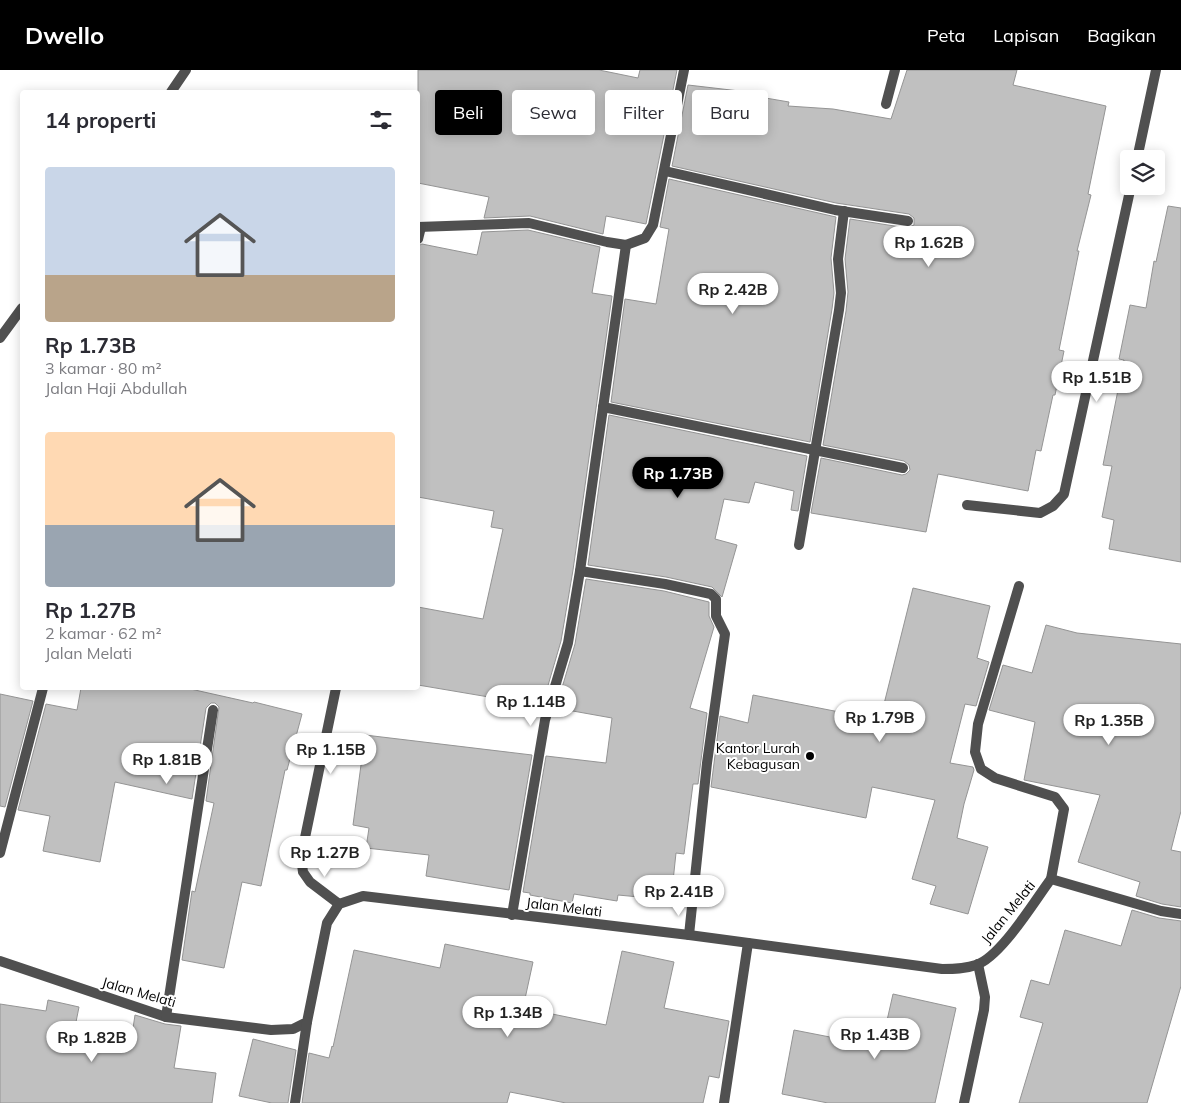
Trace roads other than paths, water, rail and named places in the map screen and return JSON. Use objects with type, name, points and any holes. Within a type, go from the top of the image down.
[{"type":"street","points":[[172,90],[186,70]]},
{"type":"street","points":[[420,227],[529,223],[626,245],[644,238],[653,225],[684,70]]},
{"type":"street","points":[[886,104],[895,70]]},
{"type":"street","points":[[1139,150],[1156,70]]},
{"type":"street","points":[[665,171],[844,211],[908,221]]},
{"type":"street","points":[[967,505],[1040,513],[1053,506],[1064,494],[1129,195]]},
{"type":"street","points":[[799,545],[839,310],[841,293],[838,259],[844,211]]},
{"type":"street","points":[[512,915],[545,720],[568,643],[604,407],[626,245]]},
{"type":"street","points":[[0,338],[20,311]]},
{"type":"street","points":[[604,407],[903,468]]},
{"type":"street","points":[[580,571],[665,584],[711,594],[716,599],[716,616],[725,634],[707,763],[689,935]]},
{"type":"street","points":[[1019,586],[978,724],[976,752],[981,769],[995,778],[1055,796],[1064,809],[1051,879]]},
{"type":"street","points":[[0,853],[42,690]]},
{"type":"street","points":[[295,1103],[307,1022],[327,923],[339,904],[310,882],[303,872],[301,858],[336,690]]},
{"type":"street","points":[[166,1017],[213,710]]},
{"type":"street","name":"Jalan Melati","points":[[339,904],[363,896],[689,935],[942,969],[959,969],[978,964],[992,954],[1005,941],[1051,879],[1162,911],[1181,914]]},
{"type":"street","points":[[724,1103],[748,943]]},
{"type":"street","name":"Jalan Melati","points":[[0,961],[166,1017],[271,1030],[293,1029],[307,1022]]},
{"type":"street","points":[[964,1103],[984,1010],[985,997],[978,964]]},
{"type":"place","name":"Kantor Lurah Kebagusan","points":[[810,756]]}]
